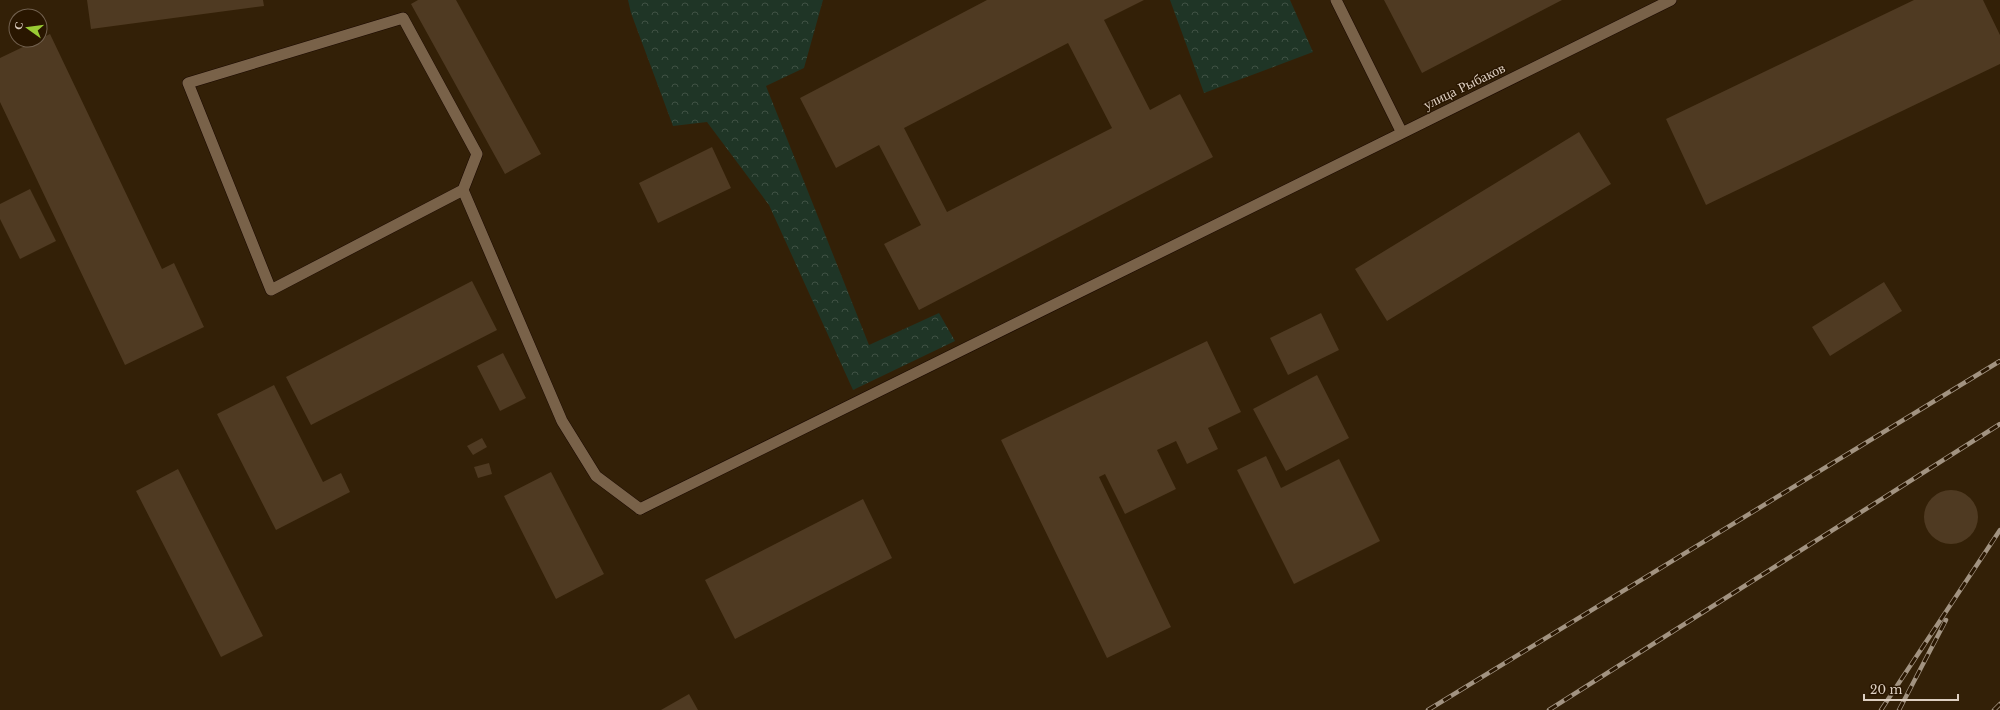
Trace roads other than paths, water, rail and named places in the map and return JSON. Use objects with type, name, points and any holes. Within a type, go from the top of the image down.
[{"type":"street","points":[[1336,0],[1402,133]]},
{"type":"street","name":"улица Рыбаков","points":[[463,190],[562,421],[596,476],[640,508],[1671,0]]},
{"type":"street","points":[[403,18],[477,154],[463,190],[271,290],[188,83],[403,18]]},
{"type":"railway","points":[[1428,710],[2000,361]]},
{"type":"railway","points":[[1549,710],[2000,424]]},
{"type":"railway","points":[[1881,710],[2000,530]]},
{"type":"railway","points":[[1899,710],[1946,620]]},
{"type":"railway","points":[[1994,710],[2000,704]]}]
